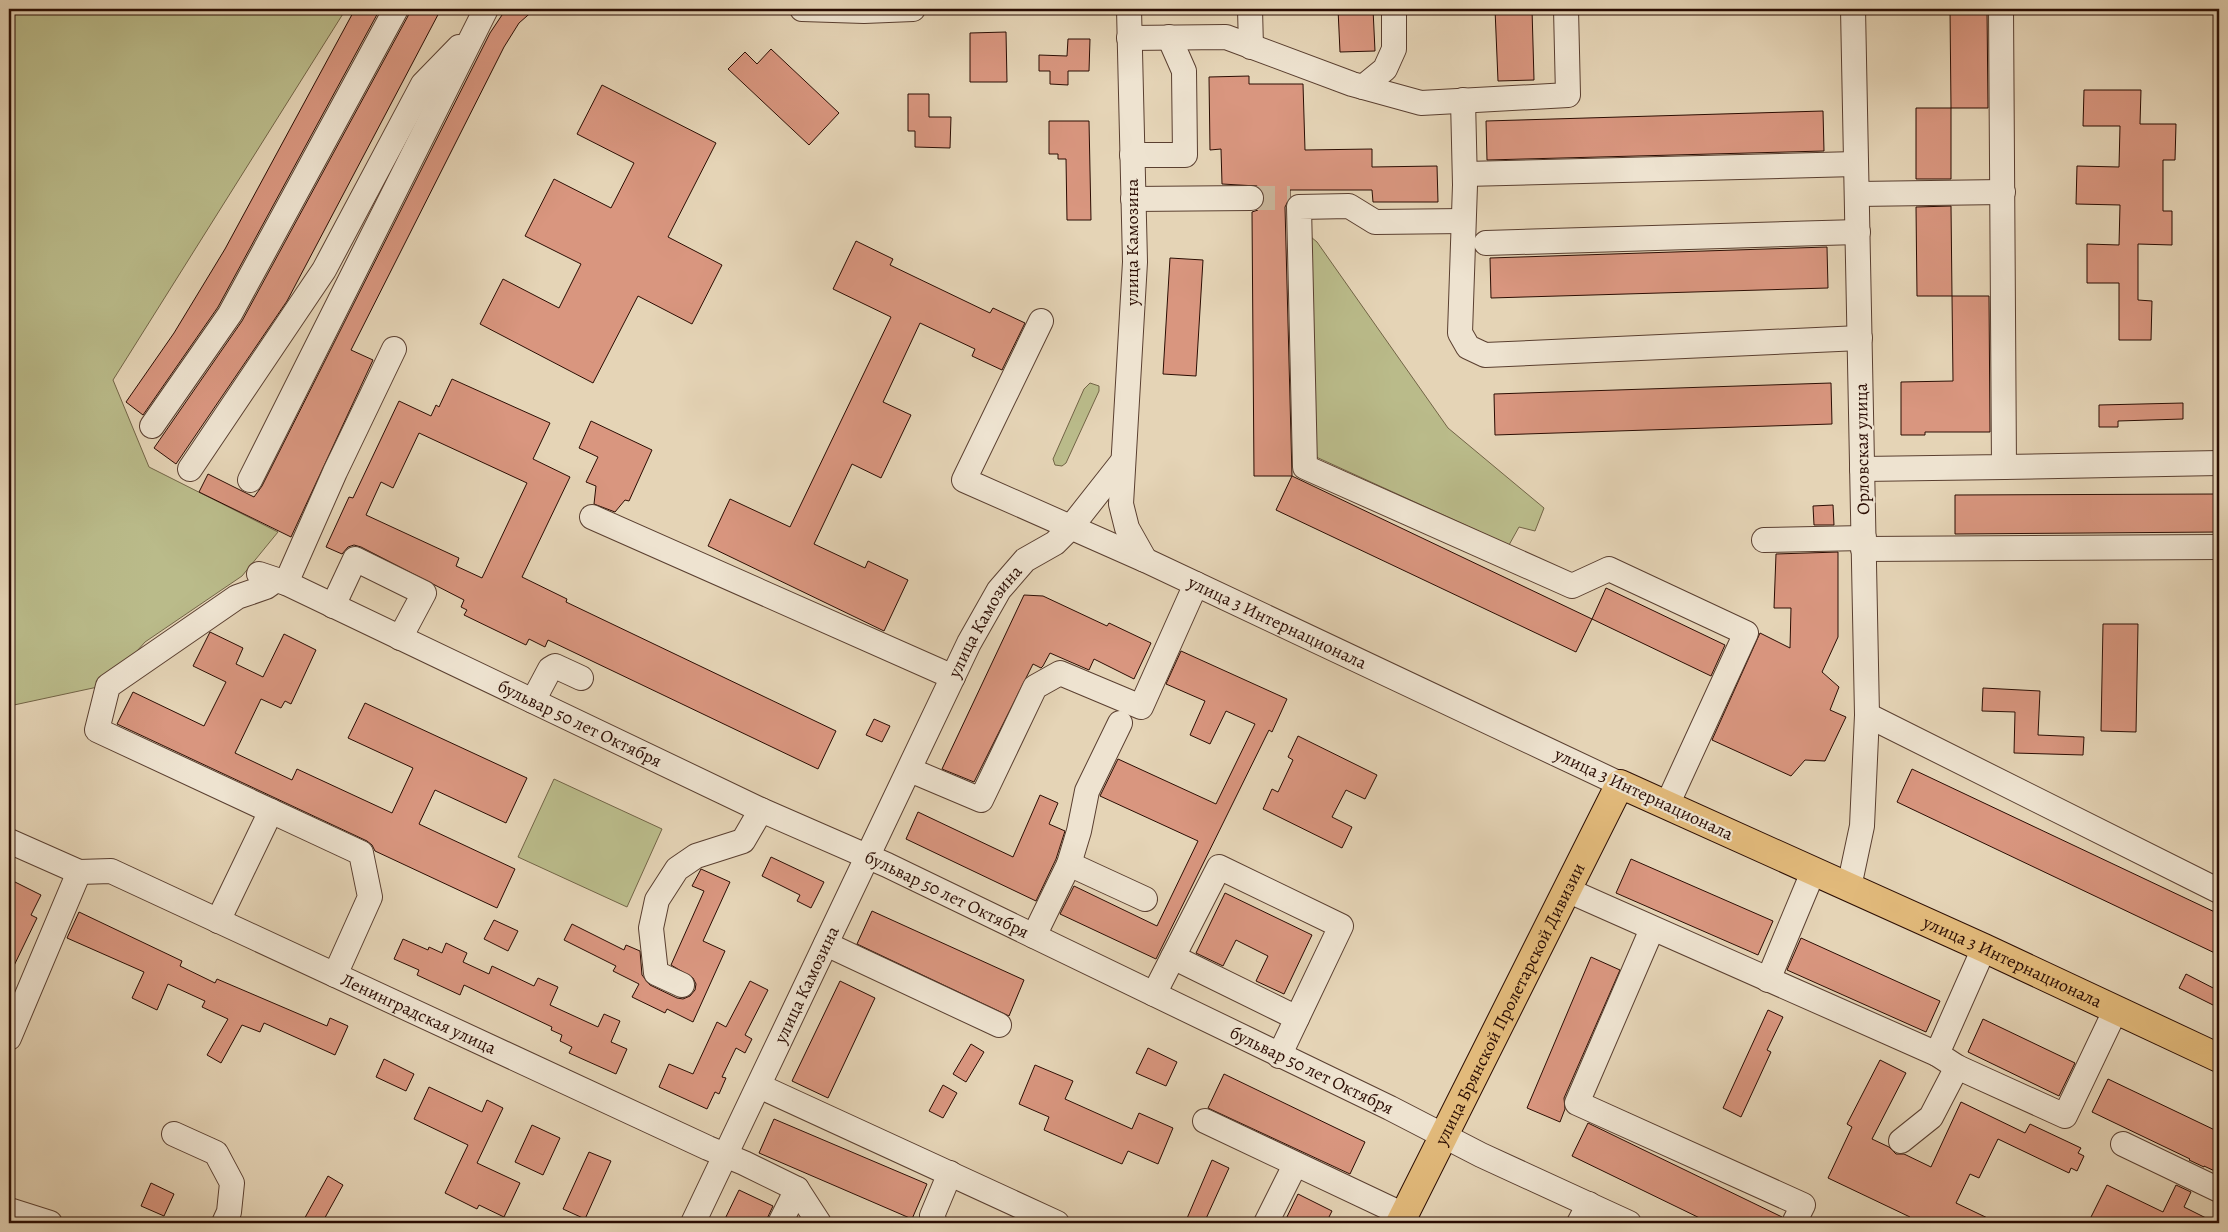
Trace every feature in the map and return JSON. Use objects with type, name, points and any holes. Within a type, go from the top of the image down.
[{"type":"main road","name":"улица 3 Интернационала","points":[[1620,784],[1984,948],[2219,1058]]},
{"type":"main road","name":"улица Брянской Пролетарской Дивизии","points":[[1402,1219],[1620,784]]},
{"type":"street","points":[[152,426],[230,314],[396,9]]},
{"type":"street","points":[[250,480],[486,9]]},
{"type":"street","points":[[807,9],[913,9]]},
{"type":"street","name":"улица Камозина","points":[[693,1223],[869,857],[969,643],[999,590],[1025,560],[1055,543],[1071,527],[1123,461],[1135,262],[1129,9]]},
{"type":"street","points":[[1250,9],[1251,47]]},
{"type":"street","points":[[1363,87],[1385,69],[1394,50],[1394,9]]},
{"type":"street","points":[[1130,38],[1226,37],[1363,87],[1421,103],[1568,95],[1566,9]]},
{"type":"street","name":"Орловская улица","points":[[1849,888],[1862,826],[1867,715],[1853,9]]},
{"type":"street","points":[[2001,9],[2004,467]]},
{"type":"street","points":[[190,469],[324,270],[423,84],[473,34]]},
{"type":"street","points":[[1132,155],[1185,155],[1184,71],[1169,37]]},
{"type":"street","points":[[1463,100],[1465,174],[1460,333],[1468,347],[1484,355],[1860,338]]},
{"type":"street","points":[[1465,174],[1856,164]]},
{"type":"street","points":[[1857,194],[2003,192]]},
{"type":"street","points":[[1133,199],[1252,198]]},
{"type":"street","points":[[1463,221],[1375,222],[1349,206],[1294,202],[1305,467],[1572,586],[1609,569],[1746,633],[1666,805]]},
{"type":"street","points":[[1486,243],[1858,232]]},
{"type":"street","name":"улица 3 Интернационала","points":[[1041,321],[964,480],[1196,584],[1620,784]]},
{"type":"street","points":[[334,975],[370,897],[361,853],[97,730],[108,686],[237,597],[266,587],[273,579],[335,472],[394,349]]},
{"type":"street","points":[[1123,461],[1121,504],[1127,528],[1144,560]]},
{"type":"street","points":[[1862,469],[2219,463]]},
{"type":"street","points":[[592,517],[954,678]]},
{"type":"street","points":[[1764,540],[2219,547]]},
{"type":"street","points":[[333,606],[355,559],[424,593],[400,638]]},
{"type":"street","name":"бульвар 50 лет Октября","points":[[273,579],[761,810],[869,857],[1154,994],[1444,1136],[1584,1214],[1629,1223]]},
{"type":"street","points":[[910,770],[980,800],[1035,687],[1060,673],[1141,707],[1196,584]]},
{"type":"street","points":[[533,701],[550,669],[555,666],[580,678]]},
{"type":"street","points":[[1867,715],[2219,891]]},
{"type":"street","points":[[1034,936],[1069,864],[1079,830],[1087,791],[1120,723]]},
{"type":"street","points":[[682,985],[656,972],[651,928],[657,900],[677,869],[696,856],[743,841],[761,810]]},
{"type":"street","points":[[218,921],[271,811]]},
{"type":"street","points":[[9,841],[79,872],[9,1038]]},
{"type":"street","points":[[1069,864],[1145,899]]},
{"type":"street","points":[[1154,994],[1219,868],[1341,926],[1279,1056]]},
{"type":"street","name":"Ленинградская улица","points":[[79,872],[111,871],[797,1189]]},
{"type":"street","points":[[1768,980],[1814,872]]},
{"type":"street","points":[[1567,890],[1937,1054],[1957,1067],[2065,1116],[2116,1009]]},
{"type":"street","points":[[1652,929],[1577,1103],[1803,1205],[1794,1223]]},
{"type":"street","points":[[826,944],[999,1025]]},
{"type":"street","points":[[1937,1054],[1984,948]]},
{"type":"street","points":[[1173,957],[1297,1018]]},
{"type":"street","points":[[1901,1141],[1931,1117],[1957,1067]]},
{"type":"street","points":[[759,1086],[1057,1223]]},
{"type":"street","points":[[1205,1121],[1402,1219]]},
{"type":"street","points":[[174,1134],[216,1153],[232,1183],[229,1212],[224,1223]]},
{"type":"street","points":[[2123,1144],[2219,1190]]},
{"type":"street","points":[[1266,1223],[1295,1165]]},
{"type":"street","points":[[935,1223],[932,1216],[950,1173]]},
{"type":"street","points":[[780,1223],[797,1189]]},
{"type":"street","points":[[797,1189],[819,1223]]},
{"type":"street","points":[[9,1210],[50,1223]]},
{"type":"green space","points":[[9,9],[346,9],[113,380],[149,467],[278,532],[242,576],[145,642],[107,685],[14,705],[9,717]]},
{"type":"green space","points":[[1311,237],[1317,242],[1448,428],[1544,508],[1535,531],[1519,527],[1509,545],[1314,456]]},
{"type":"green space","points":[[1090,383],[1099,386],[1099,391],[1066,463],[1062,466],[1055,465],[1053,459],[1084,389]]},
{"type":"green space","points":[[554,779],[662,829],[627,907],[518,857]]},
{"type":"building","points":[[355,9],[380,9],[218,307],[143,415],[126,402],[174,333],[225,249]]},
{"type":"building","points":[[410,9],[441,9],[287,301],[176,464],[154,448],[242,321],[408,16]]},
{"type":"building","points":[[506,9],[535,9],[519,23],[504,47],[351,350],[373,360],[291,537],[199,492],[208,474],[254,497],[262,486],[490,33]]},
{"type":"building","points":[[1338,9],[1373,9],[1375,51],[1340,52]]},
{"type":"building","points":[[1495,9],[1532,9],[1534,80],[1498,81]]},
{"type":"building","points":[[1950,9],[1987,9],[1988,108],[1951,108]]},
{"type":"building","points":[[1006,32],[1007,82],[970,82],[970,33]]},
{"type":"building","points":[[1068,39],[1090,39],[1089,71],[1068,71],[1068,85],[1050,84],[1050,71],[1039,71],[1039,55],[1067,56]]},
{"type":"building","points":[[771,49],[839,113],[809,145],[728,69],[745,52],[757,64]]},
{"type":"building","points":[[1249,76],[1249,84],[1303,84],[1305,150],[1372,149],[1372,167],[1437,166],[1438,202],[1373,202],[1372,190],[1290,190],[1290,197],[1285,207],[1292,476],[1254,476],[1252,212],[1258,210],[1263,205],[1265,197],[1263,191],[1257,186],[1222,184],[1221,149],[1210,150],[1209,77]]},
{"type":"building","points":[[602,85],[716,143],[668,237],[722,265],[692,324],[638,296],[593,383],[480,324],[503,279],[559,308],[581,264],[525,236],[554,179],[611,208],[634,163],[577,134]]},
{"type":"building","points":[[2084,90],[2141,90],[2140,124],[2176,124],[2175,160],[2163,160],[2163,211],[2172,211],[2172,245],[2138,244],[2138,300],[2152,301],[2151,340],[2119,340],[2119,283],[2087,283],[2087,244],[2119,245],[2120,205],[2076,204],[2077,166],[2119,167],[2120,126],[2083,126]]},
{"type":"building","points":[[908,94],[929,94],[929,117],[951,117],[950,148],[915,147],[915,131],[908,131]]},
{"type":"building","points":[[1916,108],[1951,108],[1951,179],[1916,179]]},
{"type":"building","points":[[1823,111],[1824,151],[1487,160],[1486,121]]},
{"type":"building","points":[[1049,121],[1089,121],[1091,220],[1067,220],[1066,159],[1058,159],[1058,154],[1049,154]]},
{"type":"building","points":[[1951,206],[1952,296],[1917,296],[1916,207]]},
{"type":"building","points":[[856,241],[893,259],[890,265],[990,313],[993,308],[1025,323],[1002,370],[972,356],[975,349],[920,323],[883,402],[911,415],[881,478],[852,464],[814,544],[865,568],[868,561],[908,580],[884,631],[708,546],[730,499],[790,527],[891,317],[833,289]]},
{"type":"building","points":[[1827,247],[1828,288],[1491,298],[1490,258]]},
{"type":"building","points":[[1170,258],[1203,260],[1196,376],[1163,374]]},
{"type":"building","points":[[1952,296],[1989,296],[1990,432],[1925,432],[1925,435],[1901,435],[1901,382],[1953,381]]},
{"type":"building","points":[[452,379],[550,423],[533,459],[570,477],[522,577],[567,599],[566,602],[836,731],[818,769],[548,640],[545,647],[529,639],[526,645],[464,615],[467,610],[461,607],[464,600],[361,547],[354,545],[348,547],[342,554],[326,547],[349,497],[353,498],[399,401],[431,416],[436,405],[439,407]],"holes":[[[419,433],[527,483],[482,578],[456,566],[459,558],[366,515],[381,482],[393,488]]]},
{"type":"building","points":[[1831,383],[1832,424],[1495,435],[1494,394]]},
{"type":"building","points":[[2183,403],[2183,419],[2118,421],[2118,427],[2099,427],[2099,405]]},
{"type":"building","points":[[591,421],[652,450],[629,501],[625,500],[615,512],[594,504],[596,486],[586,482],[598,457],[579,448]]},
{"type":"building","points":[[1292,476],[1592,619],[1576,652],[1276,510]]},
{"type":"building","points":[[2219,494],[2219,532],[1955,534],[1955,495]]},
{"type":"building","points":[[1833,505],[1834,525],[1814,525],[1813,506]]},
{"type":"building","points":[[1838,552],[1838,637],[1822,672],[1839,687],[1830,710],[1846,717],[1825,761],[1805,760],[1791,776],[1712,740],[1760,633],[1790,648],[1791,608],[1774,608],[1776,554]]},
{"type":"building","points":[[1606,588],[1725,645],[1711,676],[1592,619]]},
{"type":"building","points":[[1024,595],[1043,596],[1107,626],[1109,623],[1151,643],[1134,679],[1094,659],[1089,670],[1050,653],[1041,668],[1033,664],[974,782],[942,769]]},
{"type":"building","points":[[2103,624],[2138,624],[2136,732],[2101,731]]},
{"type":"building","points":[[210,632],[243,648],[236,664],[263,677],[284,634],[316,650],[291,704],[285,701],[281,708],[261,699],[235,753],[292,780],[297,769],[392,813],[413,768],[348,738],[365,703],[527,778],[506,823],[435,790],[419,824],[515,869],[497,908],[375,851],[367,841],[117,724],[133,692],[204,726],[226,682],[193,666]]},
{"type":"building","points":[[1181,651],[1287,699],[1272,732],[1269,730],[1156,959],[1060,914],[1074,886],[1157,926],[1198,841],[1100,796],[1118,759],[1216,804],[1255,724],[1226,711],[1210,744],[1190,735],[1205,701],[1166,684]]},
{"type":"building","points":[[1983,688],[2040,691],[2038,735],[2084,737],[2083,755],[2014,753],[2015,712],[1982,711]]},
{"type":"building","points":[[874,719],[890,726],[882,742],[866,735]]},
{"type":"building","points":[[1298,736],[1377,775],[1365,799],[1346,790],[1332,817],[1352,827],[1342,848],[1263,809],[1272,789],[1278,792],[1293,760],[1288,757]]},
{"type":"building","points":[[1912,769],[2219,914],[2219,955],[1897,802]]},
{"type":"building","points":[[1040,795],[1058,803],[1049,824],[1065,831],[1056,859],[1036,901],[906,839],[918,812],[1013,857]]},
{"type":"building","points":[[771,857],[824,882],[811,908],[797,901],[800,895],[762,876]]},
{"type":"building","points":[[1631,859],[1773,921],[1758,955],[1616,893]]},
{"type":"building","points":[[701,869],[730,882],[703,941],[725,951],[693,1022],[667,1009],[665,1013],[632,997],[639,984],[613,971],[616,966],[564,940],[572,924],[624,950],[626,945],[640,951],[642,975],[650,985],[677,998],[683,999],[690,996],[695,990],[696,984],[693,978],[671,965],[704,891],[692,886]]},
{"type":"building","points":[[9,879],[41,895],[31,915],[37,918],[9,976]]},
{"type":"building","points":[[1225,893],[1312,935],[1284,994],[1256,981],[1268,956],[1236,940],[1223,966],[1196,953]]},
{"type":"building","points":[[872,911],[1024,980],[1009,1016],[857,944]]},
{"type":"building","points":[[79,912],[182,961],[180,966],[215,983],[217,979],[327,1026],[330,1018],[348,1026],[335,1055],[264,1023],[260,1032],[242,1025],[221,1063],[207,1055],[228,1019],[202,1007],[205,1001],[168,984],[157,1010],[132,998],[144,972],[67,938]]},
{"type":"building","points":[[494,920],[518,931],[508,951],[484,939]]},
{"type":"building","points":[[1801,938],[1940,1001],[1926,1032],[1787,970]]},
{"type":"building","points":[[403,939],[428,950],[429,947],[442,953],[446,943],[467,953],[463,962],[489,974],[492,966],[534,986],[538,978],[558,987],[550,1005],[598,1027],[604,1014],[620,1021],[611,1042],[627,1049],[616,1074],[569,1053],[572,1047],[560,1041],[562,1035],[551,1030],[552,1027],[464,985],[460,995],[417,975],[419,970],[394,959]]},
{"type":"building","points":[[1591,957],[1620,970],[1564,1098],[1565,1109],[1560,1122],[1527,1108]]},
{"type":"building","points":[[2186,974],[2219,991],[2219,1008],[2179,988]]},
{"type":"building","points":[[750,981],[768,990],[745,1035],[752,1039],[745,1053],[736,1048],[722,1077],[726,1078],[719,1094],[715,1092],[707,1109],[659,1087],[669,1064],[693,1074],[717,1022],[726,1027]]},
{"type":"building","points":[[840,981],[875,998],[828,1098],[792,1081]]},
{"type":"building","points":[[1768,1010],[1783,1017],[1767,1050],[1771,1052],[1741,1117],[1723,1108]]},
{"type":"building","points":[[1983,1019],[2075,1063],[2059,1096],[1968,1052]]},
{"type":"building","points":[[971,1044],[984,1052],[966,1082],[953,1074]]},
{"type":"building","points":[[1148,1048],[1177,1062],[1166,1086],[1136,1073]]},
{"type":"building","points":[[384,1059],[414,1074],[406,1091],[376,1077]]},
{"type":"building","points":[[1880,1060],[1906,1073],[1872,1139],[1889,1147],[1896,1154],[1904,1154],[1931,1167],[1961,1102],[2025,1133],[2030,1124],[2081,1148],[2078,1153],[2084,1156],[2077,1171],[2071,1168],[2069,1173],[1998,1139],[1979,1178],[1970,1174],[1956,1203],[1998,1223],[1907,1223],[1910,1217],[1828,1178],[1852,1127],[1847,1124]]},
{"type":"building","points":[[1035,1065],[1073,1081],[1065,1099],[1132,1129],[1139,1113],[1173,1128],[1158,1164],[1128,1151],[1122,1164],[1044,1130],[1049,1117],[1019,1104]]},
{"type":"building","points":[[1224,1074],[1365,1142],[1350,1174],[1208,1108]]},
{"type":"building","points":[[2108,1079],[2219,1132],[2219,1173],[2092,1112]]},
{"type":"building","points":[[943,1085],[957,1093],[943,1118],[929,1111]]},
{"type":"building","points":[[429,1087],[482,1112],[487,1100],[503,1108],[477,1163],[520,1183],[504,1217],[479,1205],[477,1209],[445,1193],[468,1145],[414,1119]]},
{"type":"building","points":[[774,1119],[927,1184],[912,1219],[759,1153]]},
{"type":"building","points":[[1588,1123],[1782,1217],[1780,1223],[1710,1223],[1572,1156]]},
{"type":"building","points":[[532,1125],[560,1138],[543,1175],[515,1162]]},
{"type":"building","points":[[589,1152],[611,1161],[585,1219],[563,1209]]},
{"type":"building","points":[[1212,1160],[1229,1168],[1204,1223],[1185,1223]]},
{"type":"building","points":[[328,1176],[343,1185],[322,1223],[302,1223]]},
{"type":"building","points":[[151,1183],[174,1194],[164,1216],[141,1206]]},
{"type":"building","points":[[2107,1185],[2163,1212],[2176,1185],[2191,1192],[2184,1207],[2216,1223],[2088,1223]]},
{"type":"building","points":[[739,1190],[773,1206],[765,1223],[723,1223]]},
{"type":"building","points":[[1298,1194],[1332,1211],[1326,1223],[1284,1223]]},
{"type":"tunnel","points":[[1251,198],[1290,198]]}]
